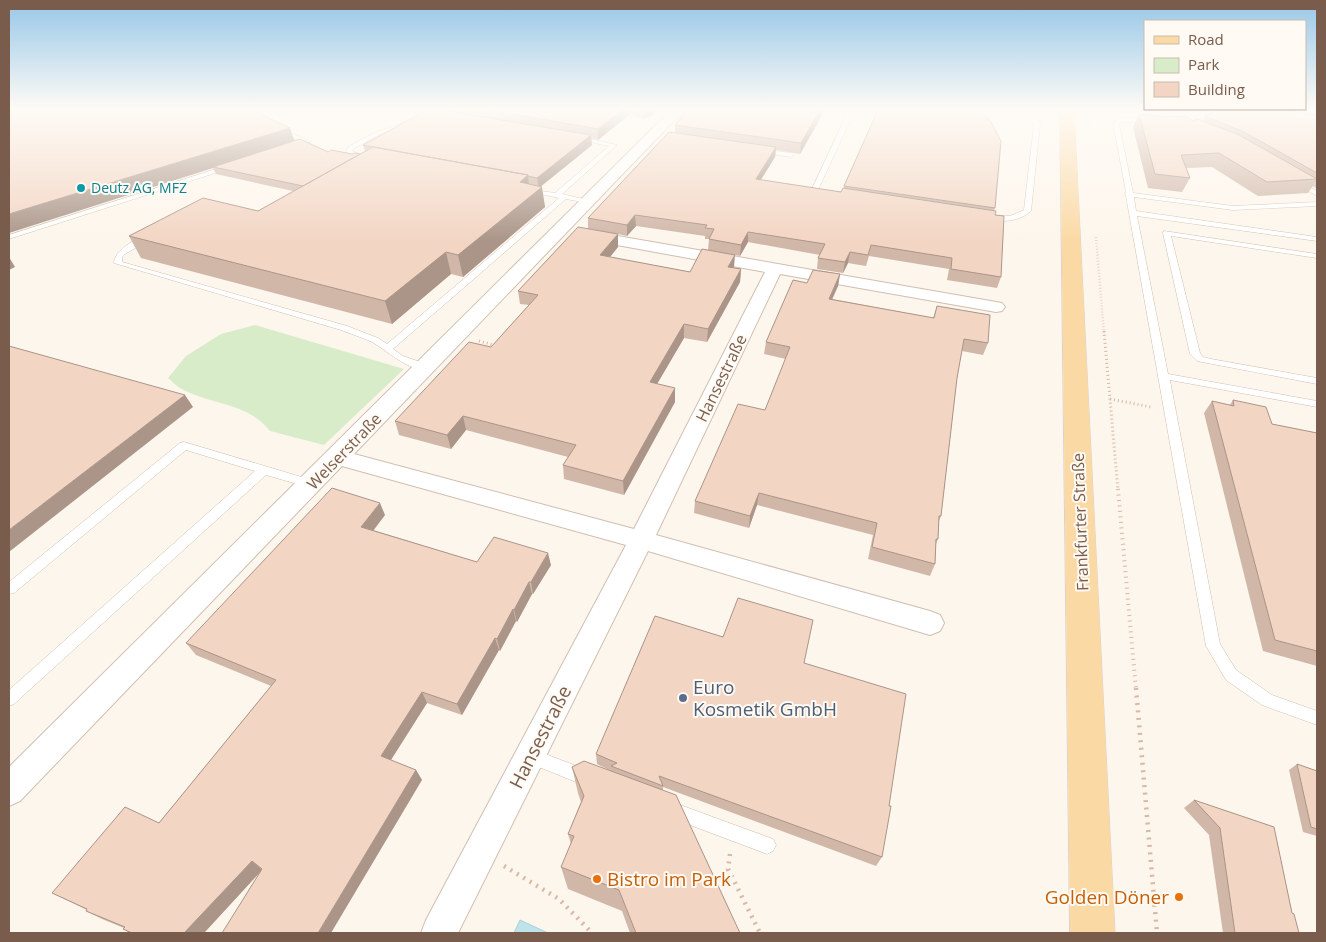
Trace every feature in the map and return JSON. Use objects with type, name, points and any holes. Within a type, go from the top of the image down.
[{"type":"main road","name":"Frankfurter Straße","points":[[1079,154],[1093,933]]},
{"type":"street","name":"Welserstraße","points":[[9,790],[426,367],[558,230],[639,154]]},
{"type":"street","points":[[558,230],[996,308]]},
{"type":"street","name":"Hansestraße","points":[[439,933],[641,540],[774,268]]},
{"type":"street","points":[[337,457],[641,540],[930,623]]},
{"type":"lane","points":[[351,154],[369,160]]},
{"type":"lane","points":[[388,348],[560,196],[605,154]]},
{"type":"lane","points":[[779,154],[792,156]]},
{"type":"lane","points":[[831,154],[814,191],[833,194]]},
{"type":"lane","points":[[979,216],[1004,219],[1018,217],[1027,211],[1034,154]]},
{"type":"lane","points":[[1121,154],[1171,411],[1213,646],[1231,675],[1267,700],[1317,718]]},
{"type":"lane","points":[[9,237],[232,166]]},
{"type":"lane","points":[[1293,180],[1317,194]]},
{"type":"lane","points":[[520,188],[588,201]]},
{"type":"lane","points":[[1128,194],[1233,208],[1317,204]]},
{"type":"lane","points":[[1132,213],[1317,239]]},
{"type":"lane","points":[[1317,256],[1167,233],[1195,354],[1210,362],[1317,381]]},
{"type":"lane","points":[[1271,233],[1280,250]]},
{"type":"lane","points":[[154,234],[122,252],[118,257],[118,263],[344,328],[375,340],[400,358],[426,367]]},
{"type":"lane","points":[[1164,376],[1317,404]]},
{"type":"lane","points":[[9,589],[184,446],[310,484]]},
{"type":"lane","points":[[9,699],[264,470]]},
{"type":"lane","points":[[530,756],[603,784]]},
{"type":"lane","points":[[659,805],[767,845]]},
{"type":"path","points":[[1095,227],[1156,933]]},
{"type":"path","points":[[456,335],[500,347]]},
{"type":"path","points":[[1110,399],[1171,411]]},
{"type":"path","points":[[732,832],[728,868],[760,933]]},
{"type":"path","points":[[481,851],[521,878],[559,899],[592,933]]},
{"type":"green space","points":[[255,325],[404,369],[324,445],[270,431],[251,414],[191,394],[178,387],[168,378],[186,356],[221,334]]},
{"type":"water","points":[[520,920],[548,933],[514,933]]},
{"type":"building","points":[[9,154],[205,154],[9,214]]},
{"type":"building","points":[[254,154],[360,154],[303,186],[213,167]]},
{"type":"building","points":[[360,154],[412,154],[528,175],[520,182],[542,187],[458,255],[446,252],[385,301],[129,236],[203,198],[258,211]]},
{"type":"building","points":[[412,154],[567,154],[537,178]]},
{"type":"building","points":[[648,154],[772,154],[756,179],[841,192],[843,188],[996,211],[995,215],[1004,216],[1001,277],[951,269],[952,258],[871,245],[868,255],[850,252],[845,262],[818,258],[825,244],[748,232],[741,245],[709,239],[714,229],[705,228],[707,225],[635,215],[627,225],[588,218]]},
{"type":"building","points":[[858,154],[1000,154],[995,208],[844,186]]},
{"type":"building","points":[[1150,154],[1201,154],[1181,155],[1190,178],[1155,174]]},
{"type":"building","points":[[1221,154],[1273,154],[1317,179],[1267,182]]},
{"type":"building","points":[[1283,154],[1317,154],[1317,173]]},
{"type":"building","points":[[578,227],[618,234],[600,255],[690,272],[702,249],[735,255],[728,267],[741,269],[708,329],[684,324],[650,382],[675,388],[623,481],[563,465],[576,445],[463,416],[447,435],[395,421],[469,342],[491,347],[538,295],[518,291]]},
{"type":"building","points":[[813,270],[840,274],[829,299],[934,318],[937,306],[990,315],[988,343],[964,339],[957,378],[941,516],[939,516],[938,539],[936,539],[935,564],[872,547],[877,523],[759,493],[750,516],[695,501],[738,404],[765,410],[790,347],[766,342],[793,280],[807,283]]},
{"type":"building","points":[[9,346],[185,395],[9,530]]},
{"type":"building","points":[[1233,400],[1266,407],[1272,424],[1317,433],[1317,651],[1275,640],[1212,401],[1234,406]]},
{"type":"building","points":[[332,488],[380,503],[361,527],[477,562],[494,537],[548,553],[531,582],[529,582],[497,639],[495,638],[457,704],[422,692],[381,756],[416,770],[318,933],[222,933],[262,869],[252,861],[184,933],[132,933],[123,929],[125,927],[86,911],[87,909],[52,893],[125,807],[159,823],[276,680],[186,643]]},
{"type":"building","points":[[738,598],[813,620],[804,663],[906,694],[882,857],[659,776],[663,786],[611,766],[617,763],[596,754],[655,616],[723,637]]},
{"type":"building","points":[[584,761],[676,795],[740,933],[636,933],[619,890],[561,867],[574,836],[568,834],[584,796],[572,767]]},
{"type":"building","points":[[1297,764],[1317,771],[1317,829],[1311,827]]},
{"type":"building","points":[[1194,800],[1274,827],[1292,913],[1294,914],[1299,933],[1235,933],[1220,828]]},
{"type":"place","name":"Deutz AG, MFZ","points":[[81,188]]},
{"type":"place","name":"Euro Kosmetik GmbH","points":[[683,698]]},
{"type":"place","name":"Bistro im Park","points":[[597,879]]},
{"type":"place","name":"Golden Döner","points":[[1179,897]]}]
